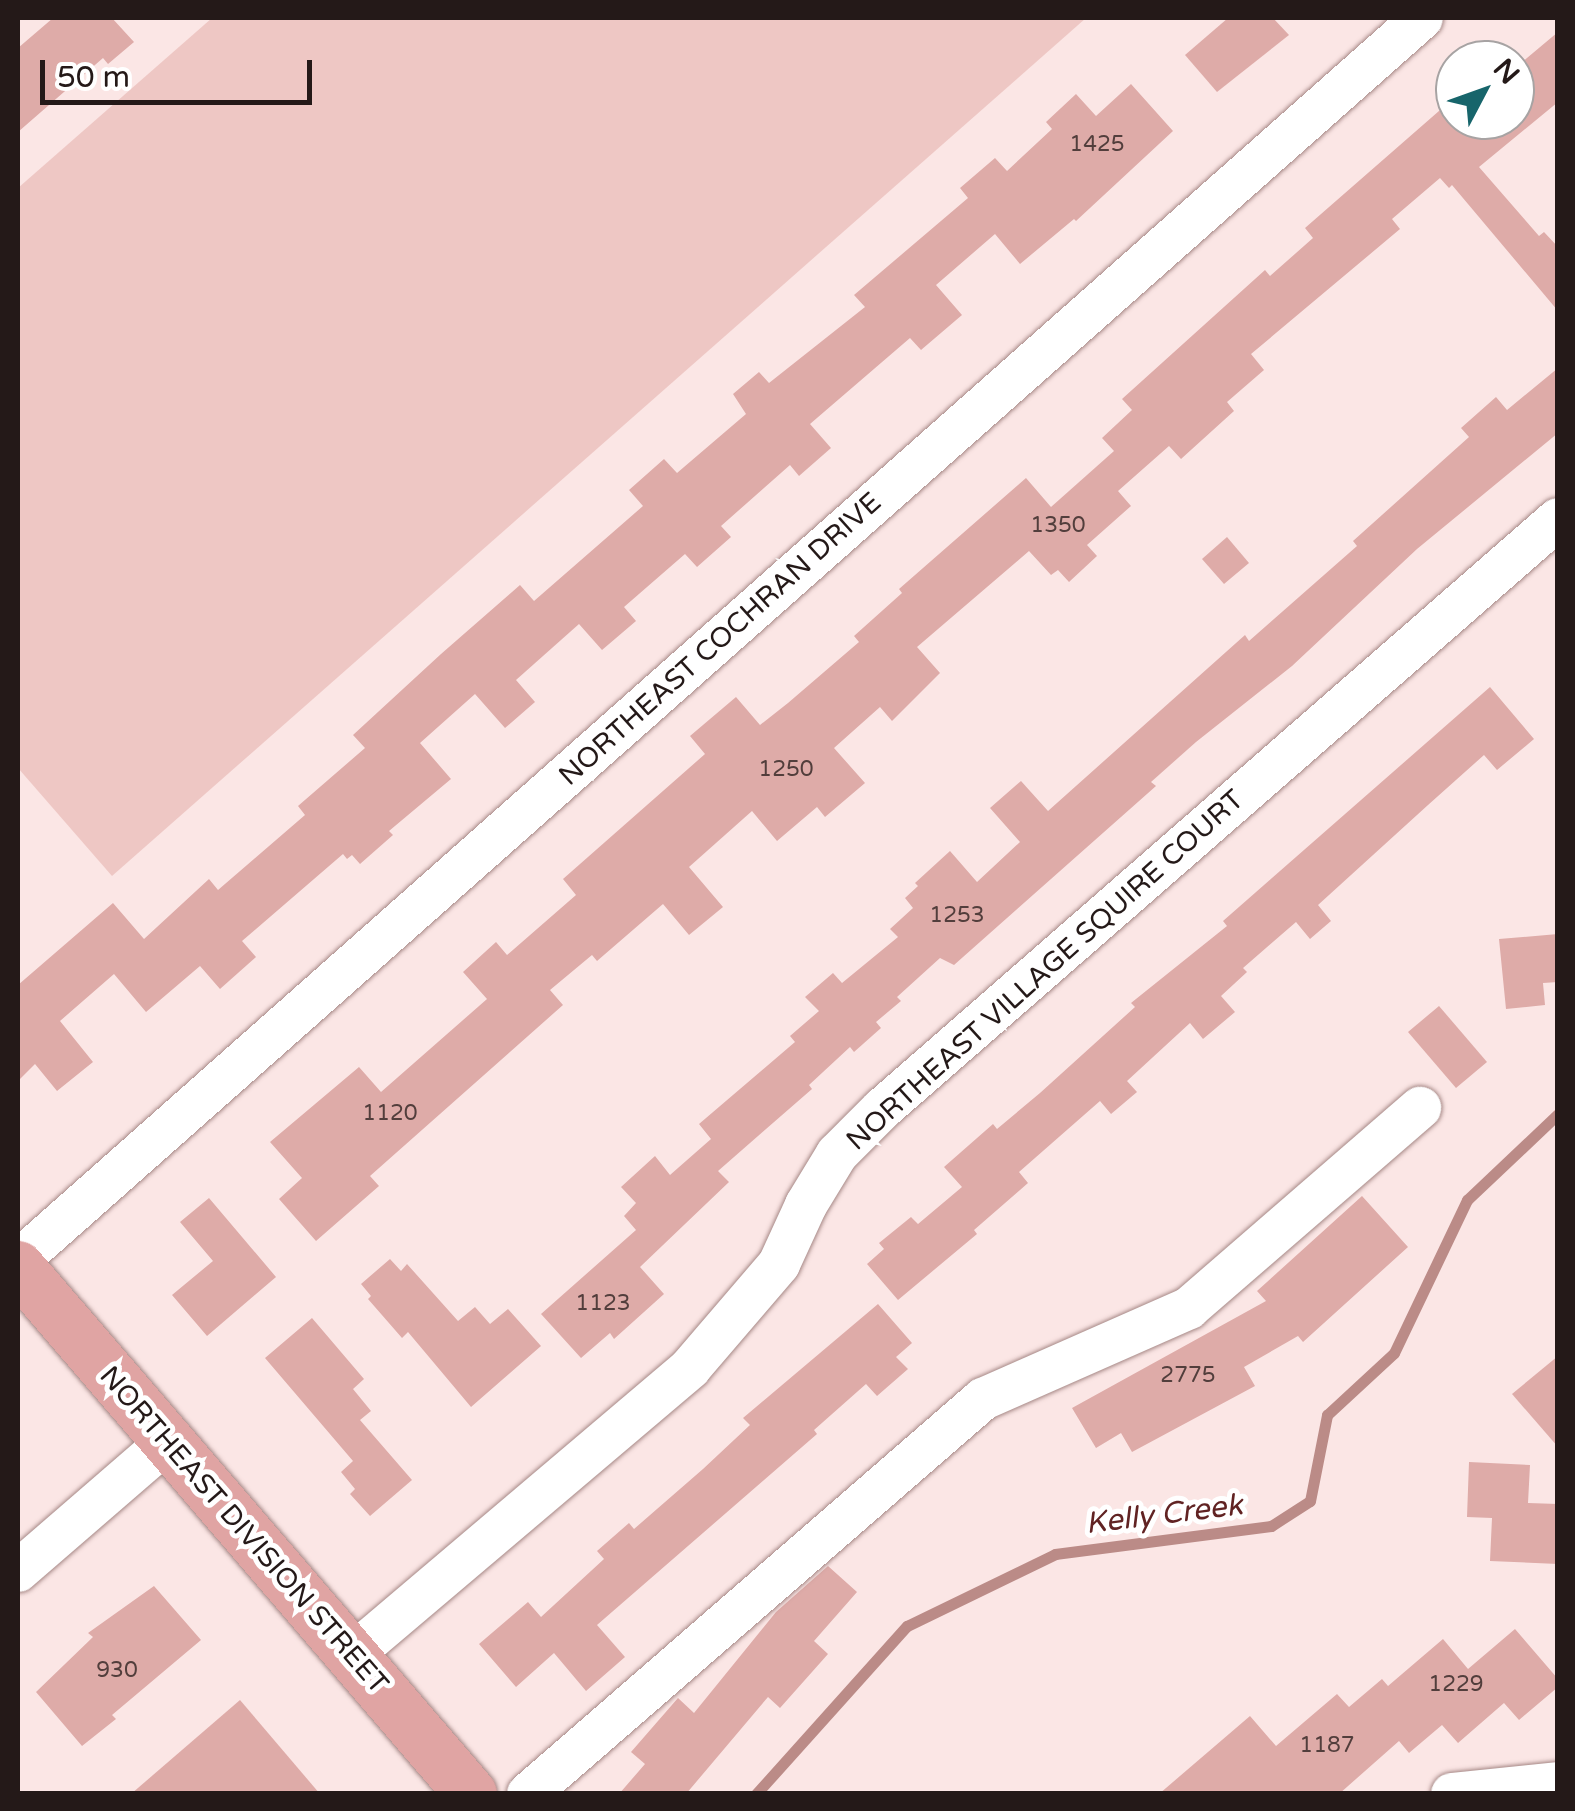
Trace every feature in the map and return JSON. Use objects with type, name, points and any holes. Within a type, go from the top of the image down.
[{"type":"main road","name":"NORTHEAST DIVISION STREET","points":[[18,1264],[471,1794]]},
{"type":"street","name":"NORTHEAST COCHRAN DRIVE","points":[[18,1264],[1422,18]]},
{"type":"street","name":"NORTHEAST VILLAGE SQUIRE COURT","points":[[352,1656],[690,1368],[779,1264],[806,1205],[837,1154],[882,1109],[1558,519]]},
{"type":"street","points":[[528,1794],[983,1399],[1189,1308],[1420,1108]]},
{"type":"street","points":[[18,1570],[168,1442]]},
{"type":"street","points":[[1452,1794],[1558,1783]]},
{"type":"shaded area","points":[[212,18],[1086,18],[112,876],[18,768],[18,188]]},
{"type":"building","points":[[53,18],[112,18],[134,42],[108,64],[103,58],[18,132],[18,48]]},
{"type":"building","points":[[1228,18],[1273,18],[1289,35],[1217,92],[1185,55]]},
{"type":"building","points":[[1558,32],[1558,102],[1535,121],[1535,51]]},
{"type":"building","points":[[1131,84],[1173,131],[1076,221],[1020,264],[995,234],[936,285],[962,315],[921,350],[910,338],[810,424],[831,448],[799,476],[790,465],[721,526],[731,537],[697,567],[685,554],[624,607],[636,621],[602,650],[579,624],[516,680],[535,702],[505,728],[475,694],[420,743],[451,779],[389,831],[393,835],[360,864],[352,855],[347,859],[343,854],[242,941],[256,957],[220,989],[200,966],[146,1012],[114,974],[60,1021],[93,1062],[57,1091],[35,1064],[18,1081],[18,985],[113,903],[144,939],[209,879],[218,890],[305,815],[298,806],[365,748],[353,735],[441,654],[520,585],[534,601],[643,506],[629,490],[664,459],[677,473],[746,414],[733,394],[759,372],[769,383],[865,307],[854,295],[968,198],[960,188],[995,158],[1007,171],[1052,129],[1046,122],[1076,94],[1096,116]]},
{"type":"building","points":[[1435,114],[1435,140],[1512,140],[1479,167],[1539,236],[1544,232],[1558,247],[1558,311],[1452,185],[1449,188],[1440,178],[1392,219],[1400,229],[1251,354],[1264,370],[1227,402],[1234,411],[1181,459],[1169,446],[1118,491],[1131,506],[1087,545],[1097,556],[1069,582],[1058,570],[1051,575],[1029,551],[917,647],[940,673],[892,721],[880,707],[834,748],[865,783],[825,817],[817,807],[777,841],[752,811],[689,867],[723,907],[689,935],[663,904],[597,961],[592,955],[550,990],[563,1005],[370,1176],[379,1186],[316,1241],[279,1199],[302,1178],[270,1142],[359,1067],[381,1092],[487,999],[463,972],[496,942],[507,955],[576,895],[563,879],[705,754],[690,736],[736,697],[760,725],[859,642],[854,636],[902,593],[899,589],[1026,478],[1051,507],[1114,451],[1102,438],[1132,410],[1122,399],[1265,270],[1270,276],[1313,238],[1305,228]]},
{"type":"building","points":[[1558,368],[1558,433],[1417,549],[1292,666],[1196,742],[1151,782],[1156,786],[954,965],[940,958],[897,997],[901,1001],[876,1022],[881,1028],[854,1052],[850,1047],[809,1085],[812,1089],[718,1171],[729,1182],[640,1267],[664,1294],[614,1339],[610,1333],[581,1358],[541,1314],[636,1230],[624,1216],[636,1203],[621,1187],[655,1156],[670,1175],[711,1139],[699,1124],[795,1042],[790,1036],[819,1011],[805,997],[833,973],[842,983],[898,937],[890,929],[913,908],[905,898],[918,886],[915,883],[950,851],[977,882],[1020,842],[990,808],[1021,781],[1048,811],[1245,635],[1249,641],[1357,546],[1353,541],[1469,437],[1461,428],[1496,397],[1507,410]]},
{"type":"building","points":[[1227,537],[1249,563],[1224,584],[1202,559]]},
{"type":"building","points":[[1490,687],[1534,739],[1497,770],[1484,755],[1318,905],[1331,921],[1310,939],[1296,922],[1243,968],[1247,972],[1221,996],[1235,1012],[1203,1039],[1190,1023],[1127,1081],[1137,1092],[1111,1114],[1100,1101],[1019,1172],[1028,1183],[974,1230],[977,1234],[898,1300],[867,1264],[884,1249],[879,1243],[911,1217],[918,1224],[962,1187],[944,1167],[993,1124],[997,1129],[1040,1093],[1135,1007],[1131,1003],[1227,926],[1223,921]]},
{"type":"building","points":[[1558,934],[1558,982],[1543,983],[1545,1005],[1506,1009],[1499,939]]},
{"type":"building","points":[[1439,1006],[1487,1062],[1456,1088],[1408,1032]]},
{"type":"building","points":[[1362,1196],[1408,1247],[1303,1342],[1298,1336],[1244,1367],[1255,1386],[1132,1452],[1121,1433],[1096,1448],[1072,1408],[1266,1301],[1257,1291]]},
{"type":"building","points":[[209,1198],[276,1277],[207,1336],[172,1295],[213,1261],[180,1222]]},
{"type":"building","points":[[390,1259],[401,1271],[407,1264],[458,1321],[475,1307],[490,1324],[508,1309],[541,1346],[471,1407],[408,1332],[402,1338],[368,1299],[371,1296],[361,1284]]},
{"type":"building","points":[[878,1304],[912,1343],[896,1357],[908,1369],[877,1396],[866,1384],[814,1430],[817,1434],[597,1625],[625,1657],[586,1691],[554,1653],[516,1687],[479,1644],[528,1602],[541,1617],[604,1559],[597,1551],[629,1523],[634,1529],[703,1469],[750,1425],[743,1418]]},
{"type":"building","points":[[312,1318],[364,1379],[353,1389],[371,1411],[360,1420],[412,1480],[370,1516],[350,1494],[355,1489],[341,1472],[353,1461],[265,1358]]},
{"type":"building","points":[[1558,1356],[1558,1447],[1512,1394]]},
{"type":"building","points":[[1469,1462],[1530,1465],[1528,1503],[1558,1504],[1558,1564],[1490,1561],[1492,1518],[1467,1517]]},
{"type":"building","points":[[828,1566],[857,1592],[814,1641],[828,1654],[780,1708],[768,1697],[686,1794],[619,1794],[645,1764],[631,1752],[678,1698],[694,1713],[776,1612]]},
{"type":"building","points":[[154,1586],[201,1640],[112,1715],[116,1719],[82,1746],[36,1692],[93,1637],[88,1633]]},
{"type":"building","points":[[1515,1629],[1558,1679],[1558,1687],[1519,1720],[1504,1703],[1458,1743],[1442,1725],[1409,1753],[1399,1741],[1339,1794],[1159,1794],[1250,1716],[1276,1746],[1337,1694],[1349,1707],[1382,1679],[1388,1686],[1443,1639],[1468,1669]]},
{"type":"building","points":[[240,1700],[320,1794],[131,1794]]},
{"type":"waterway","name":"Kelly Creek","points":[[756,1794],[907,1626],[1055,1554],[1271,1526],[1310,1501],[1327,1415],[1394,1353],[1467,1200],[1558,1114]]}]
